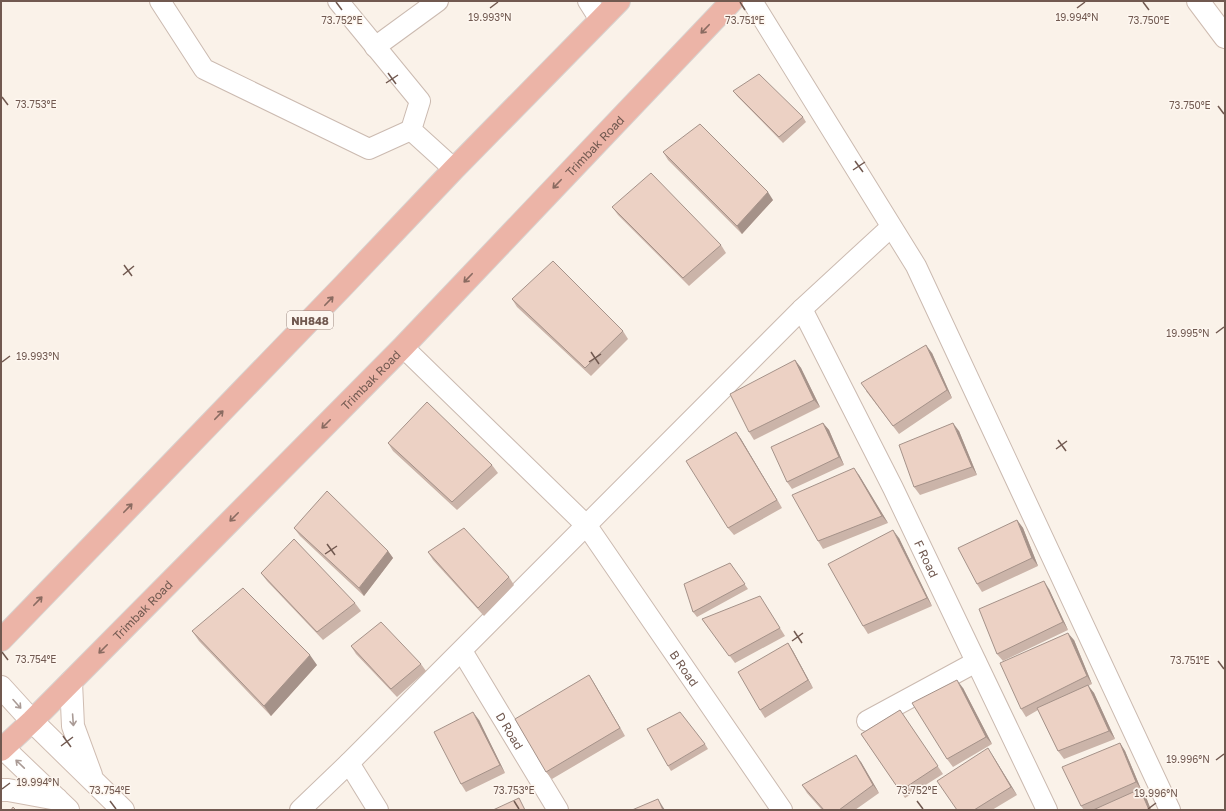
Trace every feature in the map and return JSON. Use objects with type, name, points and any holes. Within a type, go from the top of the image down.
[{"type":"highway","name":"NH848","points":[[6,630],[344,285],[454,169],[619,1]]},
{"type":"highway","name":"Trimbak Road","points":[[2,748],[32,721],[71,682],[402,347],[732,1]]},
{"type":"main road","points":[[1198,1],[1225,37]]},
{"type":"main road","points":[[71,682],[73,726],[92,780]]},
{"type":"main road","points":[[1,687],[32,721],[123,810]]},
{"type":"main road","points":[[2,748],[63,805]]},
{"type":"main road","points":[[1,790],[8,790],[63,805]]},
{"type":"street","points":[[160,1],[204,69],[369,149],[411,130],[420,102],[338,1]]},
{"type":"street","points":[[375,47],[438,1]]},
{"type":"street","points":[[588,1],[600,20]]},
{"type":"street","points":[[752,1],[916,266],[1170,810]]},
{"type":"street","points":[[411,130],[454,169]]},
{"type":"street","points":[[300,810],[462,651],[802,310],[891,226]]},
{"type":"street","name":"F Road","points":[[802,310],[893,488],[1047,810]]},
{"type":"street","name":"B Road","points":[[402,347],[587,526],[782,810]]},
{"type":"street","name":"D Road","points":[[462,651],[558,810]]},
{"type":"street","points":[[866,721],[976,662]]},
{"type":"street","points":[[349,763],[378,810]]},
{"type":"building","points":[[759,74],[803,117],[779,137],[733,91]]},
{"type":"building","points":[[700,124],[768,192],[737,226],[663,152]]},
{"type":"building","points":[[651,173],[721,245],[683,278],[612,207]]},
{"type":"building","points":[[553,261],[623,331],[585,368],[512,299]]},
{"type":"building","points":[[926,345],[947,390],[893,426],[861,383]]},
{"type":"building","points":[[795,360],[814,400],[749,432],[730,394]]},
{"type":"building","points":[[427,402],[492,465],[452,502],[388,443]]},
{"type":"building","points":[[823,423],[839,457],[787,482],[771,447]]},
{"type":"building","points":[[953,423],[972,467],[914,487],[899,445]]},
{"type":"building","points":[[736,432],[777,500],[728,528],[686,461]]},
{"type":"building","points":[[854,468],[882,516],[818,541],[792,495]]},
{"type":"building","points":[[327,491],[388,551],[359,588],[294,528]]},
{"type":"building","points":[[1017,520],[1032,558],[977,584],[958,548]]},
{"type":"building","points":[[464,528],[509,577],[478,608],[428,552]]},
{"type":"building","points":[[893,530],[927,598],[863,626],[828,564]]},
{"type":"building","points":[[294,539],[355,603],[317,632],[261,573]]},
{"type":"building","points":[[730,563],[745,584],[693,612],[684,584]]},
{"type":"building","points":[[1044,581],[1063,622],[997,654],[979,609]]},
{"type":"building","points":[[243,588],[310,655],[264,706],[192,631]]},
{"type":"building","points":[[760,596],[780,628],[729,656],[702,619]]},
{"type":"building","points":[[381,622],[421,664],[391,689],[351,646]]},
{"type":"building","points":[[1068,633],[1087,676],[1021,709],[1000,663]]},
{"type":"building","points":[[788,643],[808,680],[760,710],[738,672]]},
{"type":"building","points":[[589,675],[620,728],[546,772],[515,719]]},
{"type":"building","points":[[957,680],[986,737],[947,759],[912,703]]},
{"type":"building","points":[[1088,685],[1109,731],[1058,751],[1037,708]]},
{"type":"building","points":[[900,710],[938,766],[900,791],[861,734]]},
{"type":"building","points":[[473,712],[500,765],[461,784],[434,732]]},
{"type":"building","points":[[680,712],[705,744],[668,766],[647,729]]},
{"type":"building","points":[[1120,743],[1136,782],[1081,806],[1062,767]]},
{"type":"building","points":[[988,748],[1011,787],[974,810],[957,810],[937,781]]},
{"type":"building","points":[[856,755],[873,785],[839,810],[824,810],[802,785]]},
{"type":"building","points":[[1140,789],[1149,810],[1093,810]]},
{"type":"building","points":[[519,798],[525,810],[493,810]]},
{"type":"building","points":[[658,799],[663,810],[632,810]]}]
